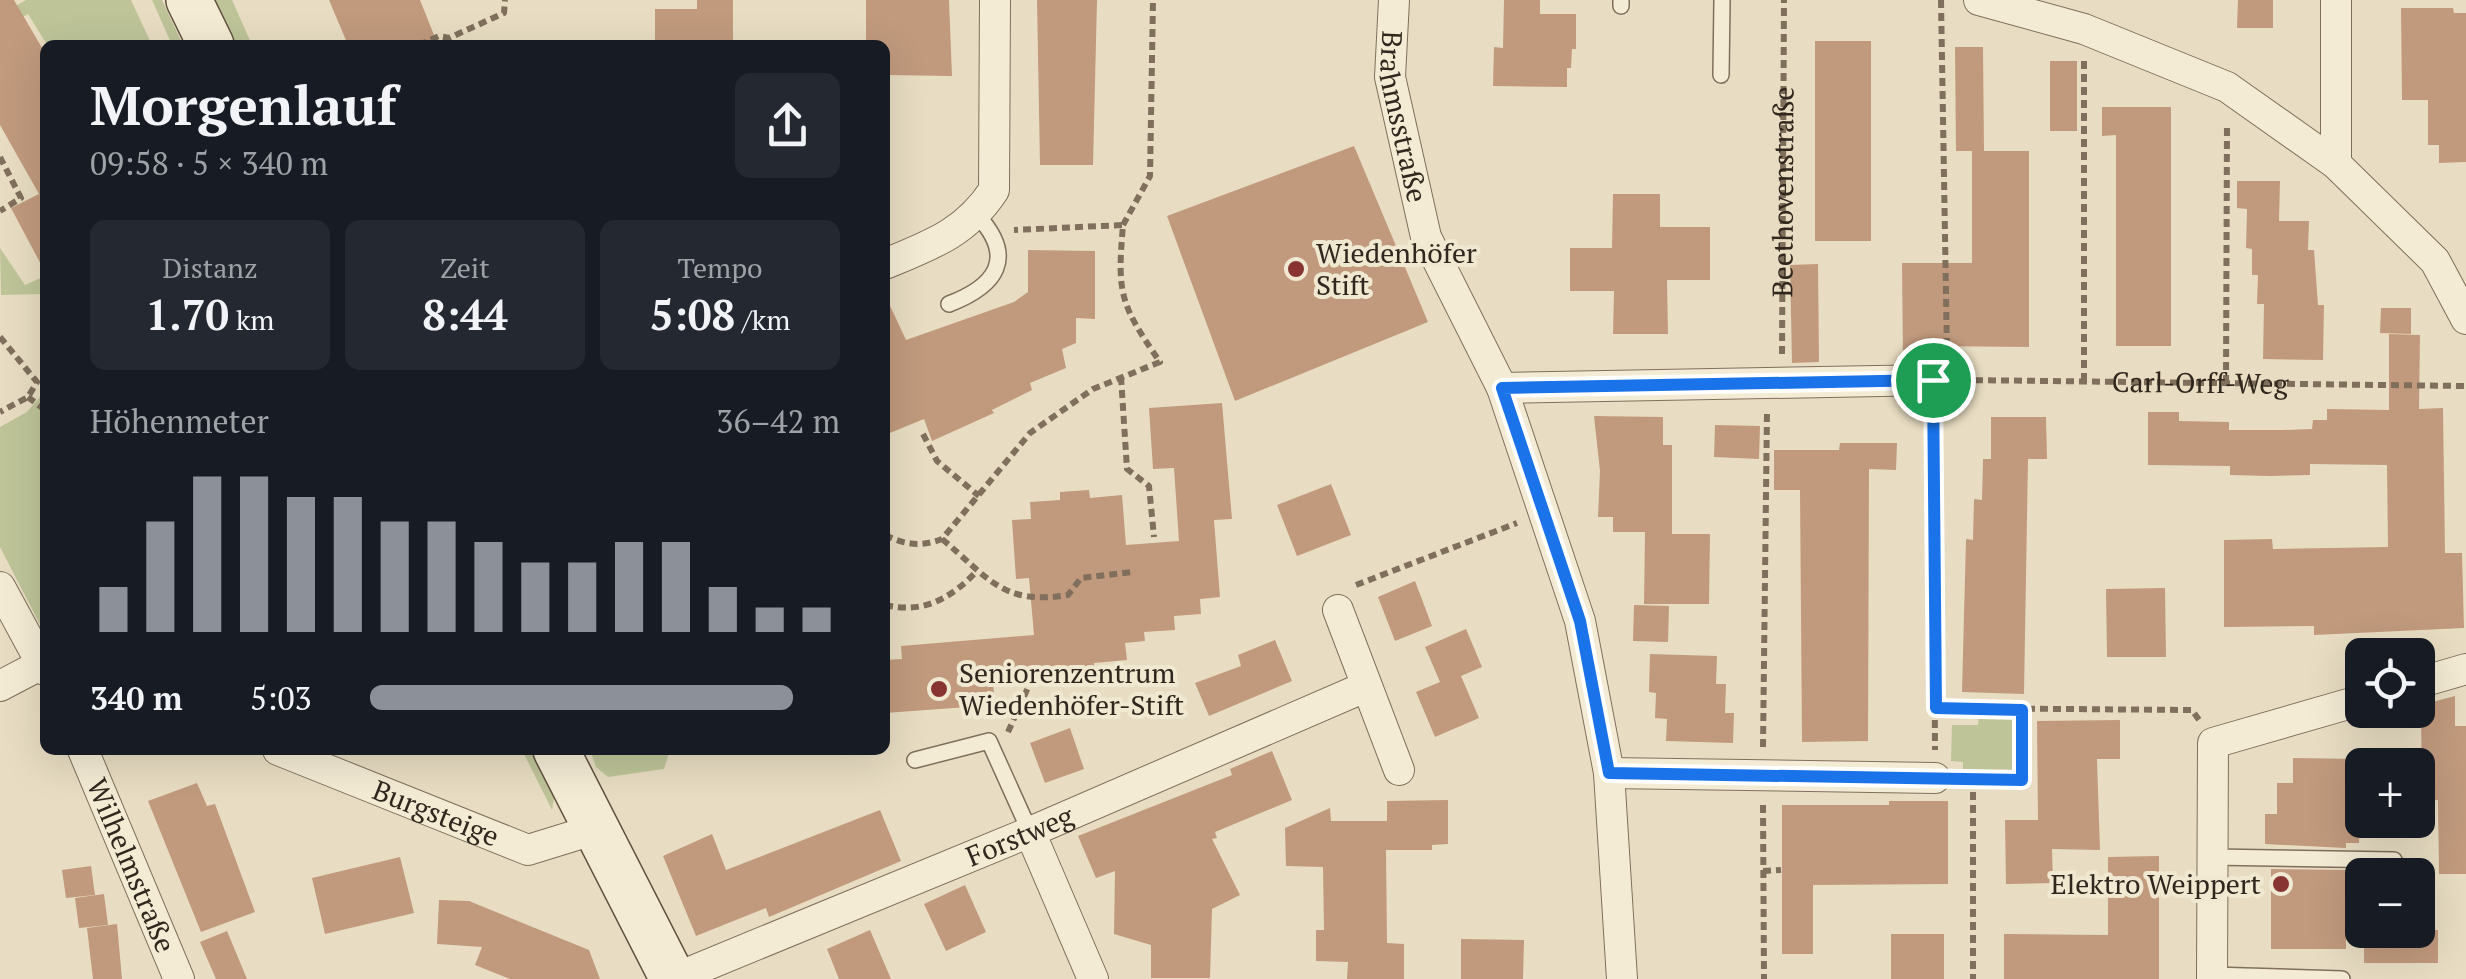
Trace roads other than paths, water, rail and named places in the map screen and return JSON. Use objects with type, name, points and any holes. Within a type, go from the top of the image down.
[{"type":"main road","points":[[189,0],[208,40]]},
{"type":"main road","points":[[559,755],[673,979]]},
{"type":"street","points":[[890,262],[985,223],[994,190],[995,0]]},
{"type":"street","name":"Brahmsstraße","points":[[1394,0],[1390,77],[1426,237],[1502,388],[1580,621],[1609,773],[1622,979]]},
{"type":"street","points":[[1979,0],[2084,29],[2227,87],[2336,164],[2435,262],[2466,319]]},
{"type":"street","points":[[2336,0],[2336,164]]},
{"type":"street","points":[[1502,388],[1940,380]]},
{"type":"street","points":[[0,587],[11,626],[40,663]]},
{"type":"street","points":[[1338,610],[1399,770]]},
{"type":"street","points":[[0,686],[40,668]]},
{"type":"street","points":[[2435,679],[2466,669]]},
{"type":"street","name":"Forstweg","points":[[673,979],[1030,832],[1365,686]]},
{"type":"street","points":[[2212,977],[2212,743],[2345,705]]},
{"type":"street","name":"Wilhelmstraße","points":[[85,755],[180,979]]},
{"type":"street","name":"Burgsteige","points":[[290,755],[528,850],[596,829]]},
{"type":"street","points":[[1609,773],[1935,778]]},
{"type":"street","points":[[1030,832],[1093,979]]},
{"type":"lane","points":[[1721,75],[1722,0]]},
{"type":"lane","points":[[949,304],[979,292],[994,278],[998,255],[985,223]]},
{"type":"lane","points":[[915,760],[990,741],[1030,832]]},
{"type":"lane","points":[[2212,857],[2345,865]]},
{"type":"lane","points":[[2212,977],[2342,979]]},
{"type":"place","name":"Wiedenhöfer Stift","points":[[1296,269]]},
{"type":"place","name":"Seniorenzentrum Wiedenhöfer-Stift","points":[[939,689]]},
{"type":"place","name":"Elektro Weippert","points":[[2281,884]]}]
